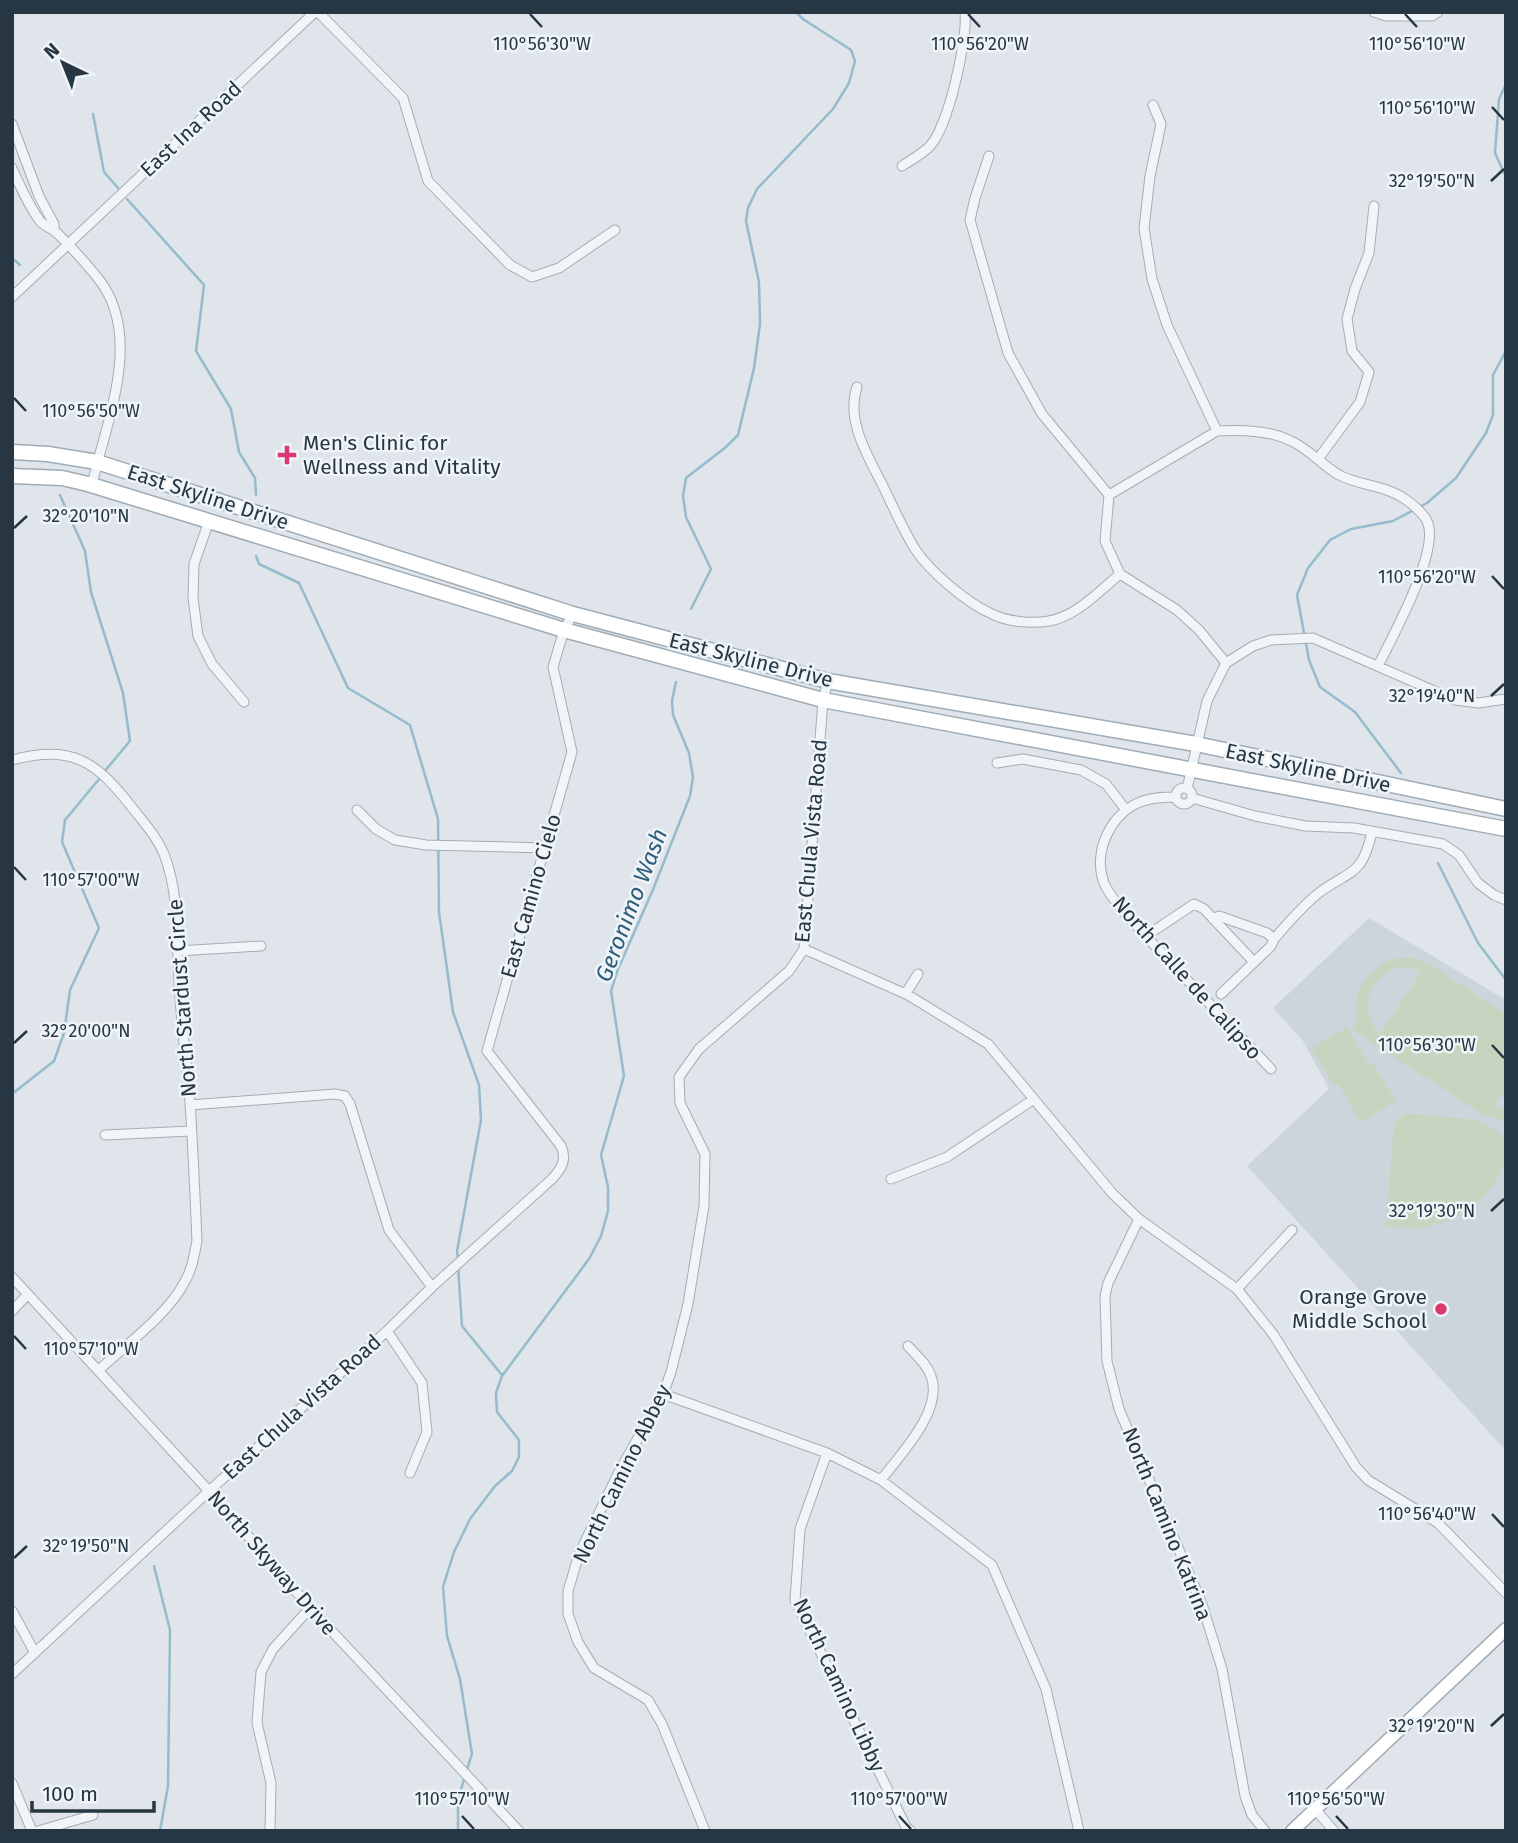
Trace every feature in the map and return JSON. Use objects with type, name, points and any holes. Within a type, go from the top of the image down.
[{"type":"main road","name":"East Skyline Drive","points":[[12,452],[48,454],[97,462],[573,614],[828,681],[1196,744],[1506,809]]},
{"type":"main road","name":"East Skyline Drive","points":[[12,476],[62,478],[92,485],[564,630],[823,700],[1506,829]]},
{"type":"main road","points":[[1292,1831],[1506,1629]]},
{"type":"street","points":[[316,12],[403,98],[428,181],[510,265],[532,277],[559,268],[615,230]]},
{"type":"street","name":"East Ina Road","points":[[12,297],[316,12]]},
{"type":"street","points":[[902,166],[930,146],[944,124],[963,54],[965,12]]},
{"type":"street","points":[[1374,12],[1386,16],[1432,16],[1438,12]]},
{"type":"street","points":[[1153,105],[1161,124],[1150,176],[1144,228],[1152,279],[1167,326],[1217,431]]},
{"type":"street","points":[[12,124],[39,197],[54,223],[54,230]]},
{"type":"street","points":[[989,156],[970,220],[996,316],[1013,363],[1042,414],[1109,495],[1105,541],[1120,574],[1177,610],[1199,630],[1226,663]]},
{"type":"street","points":[[12,168],[36,216],[54,230],[99,280],[111,303],[122,346],[120,368],[92,485]]},
{"type":"street","points":[[1318,459],[1360,401],[1369,372],[1352,351],[1347,320],[1355,289],[1370,253],[1374,206]]},
{"type":"street","points":[[857,387],[852,401],[860,437],[915,549],[932,570],[969,601],[993,615],[1020,622],[1049,621],[1071,614],[1120,574]]},
{"type":"street","points":[[1109,495],[1217,431],[1234,430],[1266,433],[1291,440],[1340,475],[1392,491],[1407,500],[1427,521],[1430,541],[1422,572],[1378,666]]},
{"type":"street","points":[[209,521],[194,564],[192,598],[198,636],[212,664],[244,702]]},
{"type":"street","name":"East Camino Cielo","points":[[565,1158],[561,1146],[487,1051],[572,752],[552,667],[564,630],[573,614]]},
{"type":"street","points":[[1187,789],[1207,701],[1226,663],[1253,646],[1272,640],[1313,638],[1455,700],[1478,703],[1506,699]]},
{"type":"street","name":"East Chula Vista Road","points":[[678,1076],[699,1049],[789,971],[804,949],[823,700],[828,681]]},
{"type":"street","name":"North Stardust Circle","points":[[12,760],[28,756],[67,754],[97,768],[119,790],[154,836],[163,853],[173,884],[190,1105],[197,1241],[193,1263],[172,1302],[99,1370]]},
{"type":"street","points":[[998,763],[1023,759],[1081,770],[1106,784],[1126,810],[1142,801],[1176,797]]},
{"type":"street","points":[[1176,797],[1180,790],[1187,789]]},
{"type":"street","points":[[1187,789],[1191,792],[1192,799]]},
{"type":"street","points":[[1176,797],[1185,804],[1192,799]]},
{"type":"street","points":[[1192,799],[1306,826],[1428,840],[1452,848],[1478,883],[1506,900]]},
{"type":"street","points":[[357,810],[376,829],[395,840],[426,845],[545,848]]},
{"type":"street","name":"North Calle de Calipso","points":[[1126,810],[1108,832],[1101,854],[1101,870],[1111,896],[1271,1069]]},
{"type":"street","points":[[1221,993],[1271,946],[1274,939],[1307,903],[1349,876],[1364,858],[1372,832]]},
{"type":"street","points":[[1146,936],[1194,904],[1204,909],[1254,962]]},
{"type":"street","points":[[1213,919],[1219,916],[1268,933],[1274,939]]},
{"type":"street","points":[[177,951],[261,946]]},
{"type":"street","points":[[804,949],[906,993],[988,1044],[1112,1193],[1139,1219],[1237,1289],[1273,1334],[1356,1467],[1368,1480],[1438,1523],[1506,1593]]},
{"type":"street","points":[[906,993],[918,974]]},
{"type":"street","name":"North Camino Abbey","points":[[678,1076],[680,1103],[705,1154],[704,1206],[688,1304],[663,1394],[620,1470],[579,1554],[568,1591],[568,1614],[578,1642],[594,1668],[648,1700],[662,1724],[705,1831]]},
{"type":"street","points":[[190,1105],[335,1094],[345,1096],[350,1104],[389,1230],[432,1287]]},
{"type":"street","points":[[891,1178],[947,1157],[1034,1099]]},
{"type":"street","points":[[105,1135],[191,1131]]},
{"type":"street","name":"East Chula Vista Road","points":[[12,1674],[551,1179],[559,1171],[565,1158]]},
{"type":"street","name":"North Camino Katrina","points":[[1139,1219],[1108,1283],[1105,1296],[1107,1361],[1119,1409],[1202,1604],[1222,1670],[1245,1796],[1252,1815],[1265,1831]]},
{"type":"street","points":[[1237,1289],[1292,1230]]},
{"type":"street","name":"North Skyway Drive","points":[[12,1277],[209,1491],[310,1608],[519,1831]]},
{"type":"street","points":[[12,1311],[28,1294]]},
{"type":"street","points":[[387,1331],[422,1383],[427,1432],[410,1473]]},
{"type":"street","points":[[881,1480],[926,1419],[934,1395],[934,1385],[929,1372],[908,1346]]},
{"type":"street","points":[[663,1394],[827,1453],[881,1480],[992,1565],[1047,1691],[1079,1831]]},
{"type":"street","name":"North Camino Libby","points":[[827,1453],[800,1529],[795,1600],[906,1827],[911,1831]]},
{"type":"street","points":[[270,1831],[271,1783],[257,1723],[261,1672],[273,1649],[310,1608]]},
{"type":"street","points":[[12,1611],[35,1653]]},
{"type":"street","points":[[12,1783],[32,1831]]},
{"type":"street","points":[[1315,1809],[1334,1831]]},
{"type":"street","points":[[38,1831],[93,1815]]},
{"type":"shaded area","name":"Orange Grove Middle School","points":[[1369,918],[1506,1000],[1506,1451],[1247,1166],[1329,1089],[1303,1041],[1273,1008]]},
{"type":"green space","points":[[1397,958],[1413,958],[1428,963],[1506,1014],[1506,1088],[1493,1107],[1506,1110],[1506,1121],[1485,1116],[1351,1029],[1358,1020],[1357,999],[1364,981],[1387,962]],"holes":[[[1398,968],[1421,972],[1380,1034],[1369,1015],[1369,996],[1373,987],[1388,973]]]},
{"type":"green space","points":[[1347,1027],[1369,1065],[1373,1063],[1396,1101],[1361,1122],[1338,1084],[1334,1086],[1311,1048]]},
{"type":"green space","points":[[1405,1113],[1477,1120],[1506,1137],[1505,1159],[1492,1185],[1472,1206],[1447,1221],[1415,1228],[1386,1226],[1394,1124]]},
{"type":"waterway","name":"Geronimo Wash","points":[[691,609],[711,569],[686,517],[683,496],[686,478],[738,435],[754,368],[760,324],[759,282],[746,221],[748,208],[757,189],[833,109],[849,83],[855,61],[851,50],[796,12]]},
{"type":"waterway","points":[[1506,84],[1499,99],[1495,153],[1506,177]]},
{"type":"waterway","points":[[93,114],[104,172],[118,188]]},
{"type":"waterway","points":[[127,199],[204,285],[196,351],[231,409],[239,452],[255,478],[256,495]]},
{"type":"waterway","points":[[12,258],[20,265]]},
{"type":"waterway","points":[[1401,773],[1355,712],[1320,687],[1309,660],[1297,595],[1308,568],[1330,540],[1351,529],[1393,521],[1427,503],[1456,478],[1486,433],[1493,415],[1493,375],[1506,351]]},
{"type":"waterway","points":[[60,495],[85,551],[91,592],[123,693],[130,741],[104,772]]},
{"type":"waterway","points":[[256,556],[259,564],[299,583],[348,688],[410,725],[438,819],[439,912],[453,1012],[479,1085],[481,1120],[457,1251],[458,1260]]},
{"type":"waterway","name":"Geronimo Wash","points":[[466,1772],[472,1754],[460,1679],[447,1636],[443,1587],[454,1552],[470,1519],[495,1486],[512,1471],[519,1457],[519,1440],[497,1412],[496,1393],[502,1376],[589,1259],[601,1236],[608,1211],[608,1187],[601,1155],[624,1076],[611,991],[690,796],[693,777],[689,753],[673,715],[672,701],[676,682]]},
{"type":"waterway","points":[[12,1094],[54,1061],[64,1033],[70,990],[99,928],[62,842],[65,820],[100,778]]},
{"type":"waterway","points":[[1438,863],[1478,943],[1506,980]]},
{"type":"waterway","points":[[458,1266],[462,1326],[502,1375]]},
{"type":"waterway","points":[[154,1566],[170,1630],[168,1786],[160,1831]]},
{"type":"waterway","name":"Geronimo Wash","points":[[458,1831],[458,1800],[464,1779]]},
{"type":"place","name":"Men's Clinic for Wellness and Vitality","points":[[287,455]]},
{"type":"place","name":"Orange Grove Middle School","points":[[1441,1309]]}]
